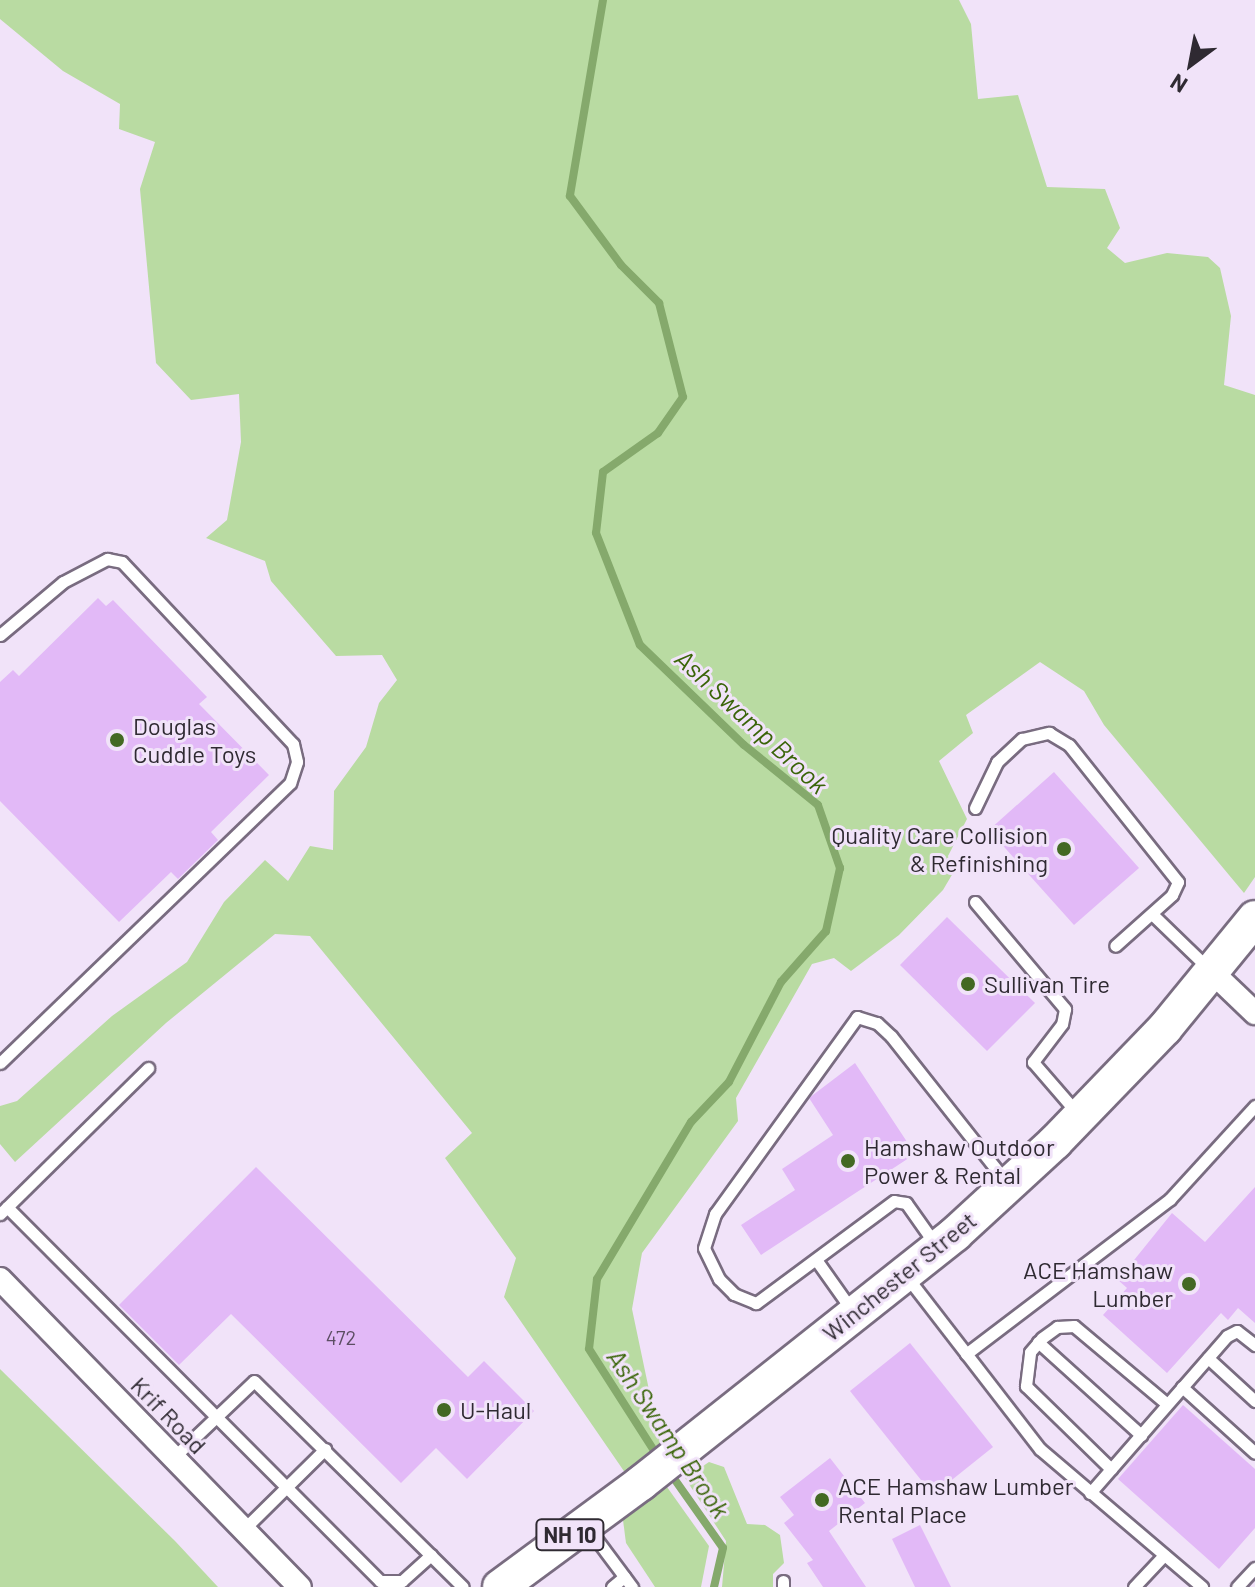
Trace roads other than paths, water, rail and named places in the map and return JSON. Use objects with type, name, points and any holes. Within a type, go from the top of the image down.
[{"type":"main road","name":"Winchester Street","points":[[500,1587],[683,1450],[938,1247],[1008,1185],[1079,1116],[1255,918]]},
{"type":"street","points":[[1211,971],[1255,1013]]},
{"type":"street","name":"Krif Road","points":[[0,1279],[300,1587]]},
{"type":"lane","points":[[0,635],[63,582],[107,559],[122,562],[293,744],[297,762],[290,783],[0,1063]]},
{"type":"lane","points":[[975,808],[1005,750],[1037,733],[1061,738],[1176,874],[1178,890],[1115,946]]},
{"type":"lane","points":[[975,902],[1065,1009],[1062,1024],[1033,1062],[1079,1116]]},
{"type":"lane","points":[[1152,914],[1211,971]]},
{"type":"lane","points":[[938,1247],[900,1199],[765,1301],[746,1301],[707,1263],[705,1236],[749,1164],[857,1017],[877,1023],[891,1036],[1008,1185]]},
{"type":"lane","points":[[148,1068],[4,1211],[387,1585],[402,1581],[431,1555]]},
{"type":"lane","points":[[966,1354],[1170,1199],[1255,1106]]},
{"type":"lane","points":[[817,1261],[854,1313]]},
{"type":"lane","points":[[904,1274],[1040,1449],[1202,1587]]},
{"type":"lane","points":[[1111,1469],[1026,1386],[1026,1362],[1038,1342],[1057,1327],[1074,1326],[1167,1404]]},
{"type":"lane","points":[[1090,1493],[1208,1358],[1237,1331],[1255,1345]]},
{"type":"lane","points":[[1038,1342],[1141,1435]]},
{"type":"lane","points":[[1208,1358],[1255,1401]]},
{"type":"lane","points":[[174,1457],[254,1381],[463,1587]]},
{"type":"lane","points":[[1182,1387],[1255,1453]]},
{"type":"lane","points":[[244,1529],[325,1449]]},
{"type":"lane","points":[[585,1524],[628,1582],[612,1587]]},
{"type":"lane","points":[[1134,1587],[1164,1555]]},
{"type":"lane","points":[[1237,1587],[1255,1568]]},
{"type":"waterway","name":"Ash Swamp Brook","points":[[603,0],[570,196],[621,265],[659,303],[683,397],[658,433],[603,472],[596,533],[640,645],[744,745],[818,805],[840,868],[826,931],[781,982],[729,1082],[691,1122],[597,1279],[589,1349],[660,1460]]},
{"type":"waterway","name":"Ash Swamp Brook","points":[[668,1470],[723,1548],[714,1587]]},
{"type":"place","name":"Douglas Cuddle Toys","points":[[117,740]]},
{"type":"place","name":"Quality Care Collision & Refinishing","points":[[1064,849]]},
{"type":"place","name":"Sullivan Tire","points":[[968,984]]},
{"type":"place","name":"Hamshaw Outdoor Power & Rental","points":[[848,1161]]},
{"type":"place","name":"ACE Hamshaw Lumber","points":[[1189,1284]]},
{"type":"place","name":"U-Haul","points":[[444,1410]]},
{"type":"place","name":"ACE Hamshaw Lumber Rental Place","points":[[822,1500]]}]
